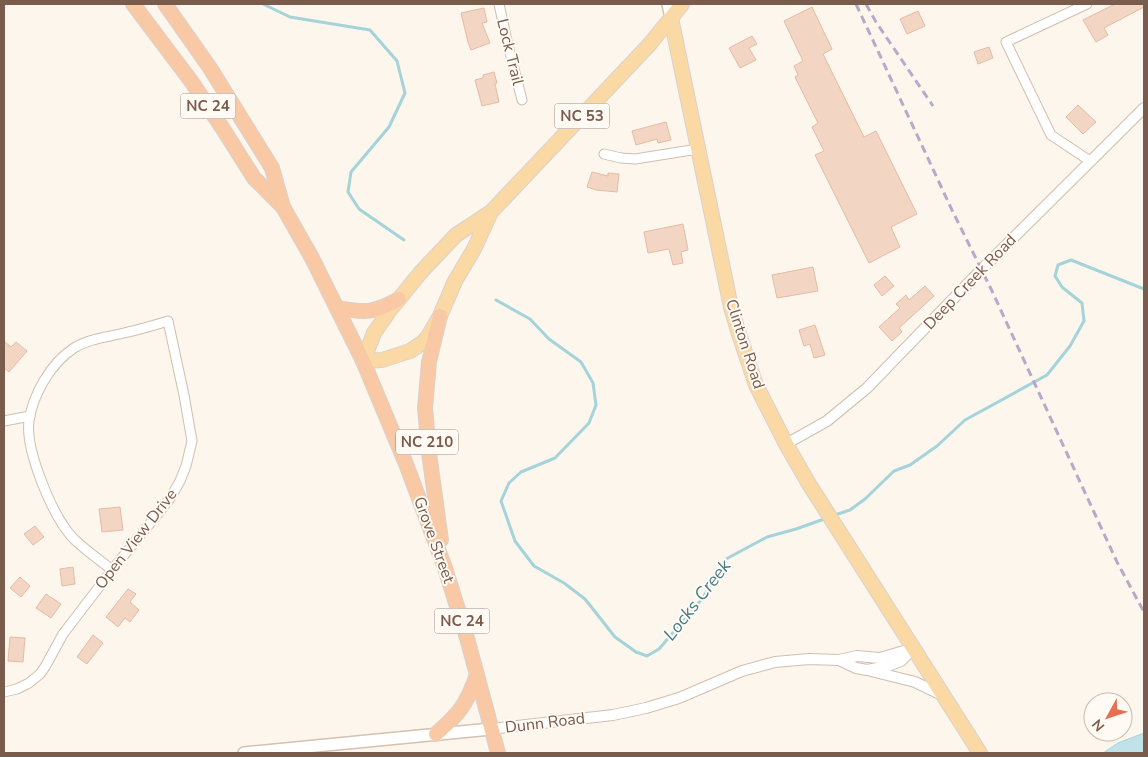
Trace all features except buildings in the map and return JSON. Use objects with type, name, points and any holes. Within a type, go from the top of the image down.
[{"type":"highway","name":"NC 24","points":[[133,4],[191,81],[254,178],[284,207]]},
{"type":"highway","name":"NC 24","points":[[165,4],[210,68],[272,168],[284,207],[338,308],[363,361]]},
{"type":"highway","points":[[338,308],[356,312],[368,312],[398,299]]},
{"type":"highway","name":"NC 210","points":[[440,316],[429,362],[425,408],[429,453],[445,568]]},
{"type":"highway","name":"Grove Street","points":[[363,361],[406,464],[445,568],[457,603],[498,753]]},
{"type":"highway","points":[[436,734],[455,718],[461,710],[477,675]]},
{"type":"main road","name":"Clinton Road","points":[[668,4],[732,307],[756,385],[809,484],[980,753]]},
{"type":"main road","name":"NC 53","points":[[491,212],[474,249],[455,281],[440,316],[426,338],[410,351],[382,360],[363,361],[374,332],[398,299],[456,235],[491,212],[636,59],[682,4]]},
{"type":"main road","name":"Dunn Road","points":[[244,753],[491,729]]},
{"type":"street","name":"Lock Trail","points":[[499,4],[522,100]]},
{"type":"street","points":[[1087,4],[1006,42],[1050,135],[1090,161]]},
{"type":"street","name":"Deep Creek Road","points":[[786,444],[827,421],[867,388],[981,270],[1144,108]]},
{"type":"street","points":[[604,154],[635,159],[698,148]]},
{"type":"street","name":"Open View Drive","points":[[4,692],[17,689],[29,683],[40,674],[62,634],[171,497],[180,481],[192,441],[168,321],[93,340],[72,350],[62,358],[42,384],[34,401],[30,416]]},
{"type":"street","points":[[4,421],[30,416],[28,429],[32,447],[42,484],[52,506],[62,524],[74,539],[112,570]]},
{"type":"street","points":[[867,670],[888,666],[901,661],[914,648]]},
{"type":"street","name":"Dunn Road","points":[[491,729],[629,712],[679,698],[728,676],[759,666],[792,660],[839,660],[857,656],[880,658],[914,648]]},
{"type":"street","name":"Dunn Road","points":[[839,660],[856,668],[915,682],[944,695]]},
{"type":"water","points":[[1144,733],[1144,753],[1103,753],[1121,742],[1133,742],[1133,737]]},
{"type":"waterway","name":"Locks Creek","points":[[263,4],[290,17],[370,30],[397,61],[405,93],[389,127],[351,172],[348,192],[359,209],[404,240]]},
{"type":"waterway","name":"Locks Creek","points":[[835,515],[850,510],[865,499],[894,471],[910,465],[937,446],[965,420],[1047,375],[1070,346],[1084,321],[1082,303],[1062,287],[1055,276],[1058,265],[1071,260],[1144,289]]},
{"type":"waterway","name":"Locks Creek","points":[[496,300],[530,319],[549,339],[581,362],[593,383],[596,405],[589,423],[555,458],[521,472],[509,483],[501,501],[515,541],[534,566],[564,583],[585,599],[615,637],[636,652],[647,656],[659,649],[702,599],[726,559],[767,537],[827,518]]},
{"type":"railway","points":[[856,4],[992,291],[1117,562],[1144,612]]},
{"type":"railway","points":[[866,4],[876,22],[933,106]]}]
